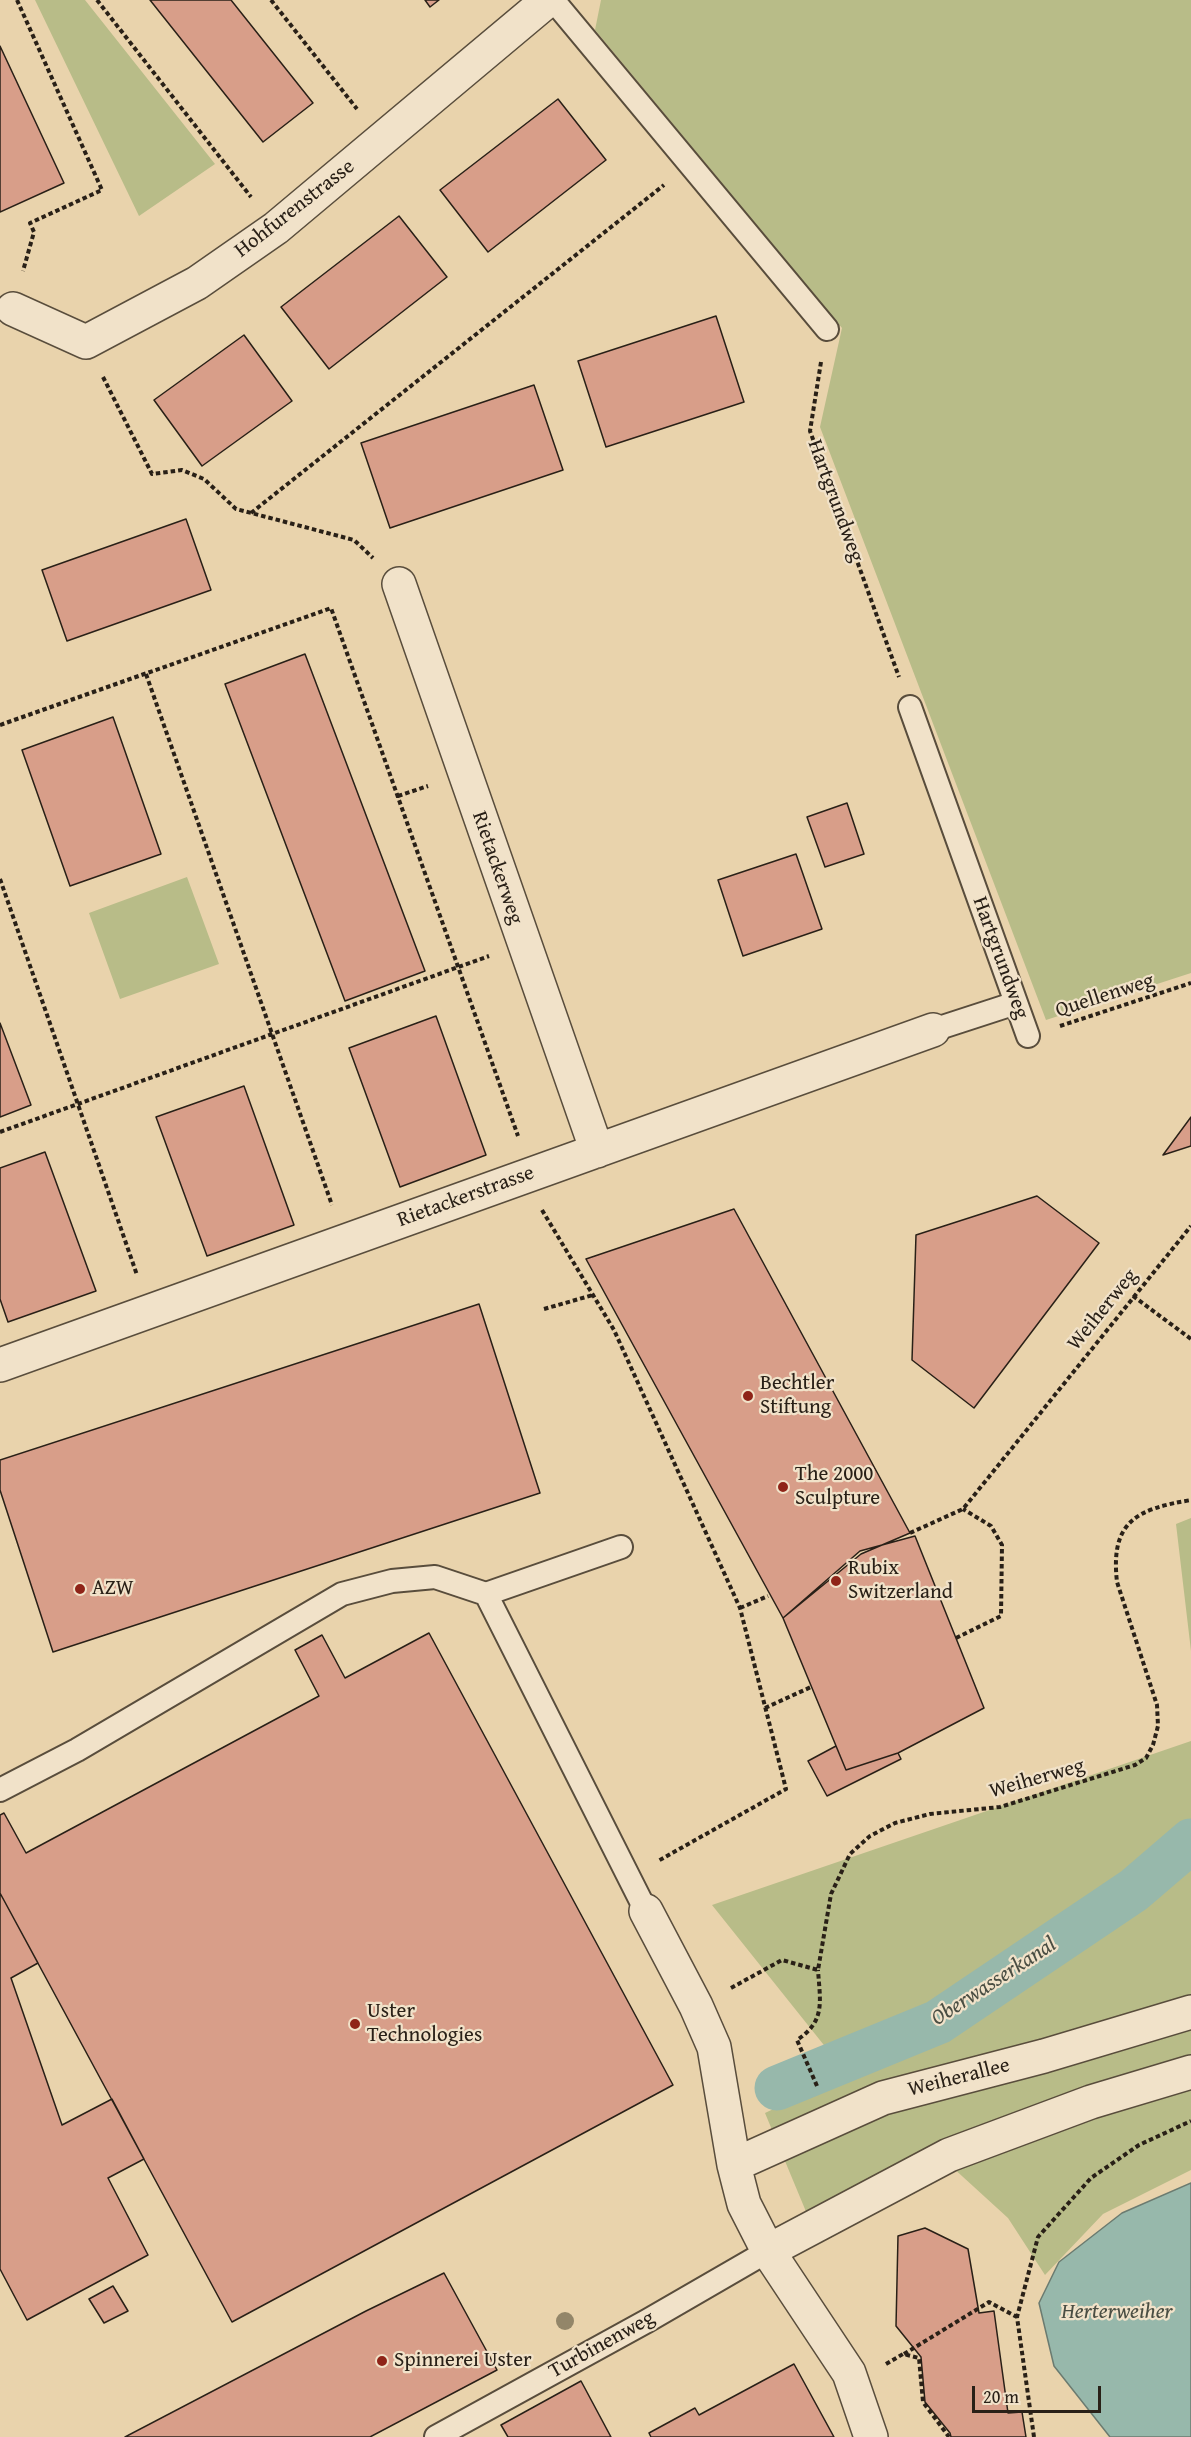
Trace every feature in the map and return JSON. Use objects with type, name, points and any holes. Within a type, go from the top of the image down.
[{"type":"street","name":"Hohfurenstrasse","points":[[86,342],[197,283],[276,228],[548,0]]},
{"type":"street","points":[[13,309],[86,342]]},
{"type":"street","name":"Rietackerweg","points":[[399,584],[597,1151]]},
{"type":"street","name":"Rietackerstrasse","points":[[0,1365],[933,1030]]},
{"type":"street","points":[[646,1911],[696,2006],[714,2047],[734,2165],[744,2204],[768,2251],[849,2373],[871,2437]]},
{"type":"street","name":"Weiherallee","points":[[734,2165],[883,2098],[1044,2056],[1191,2012]]},
{"type":"street","points":[[768,2251],[949,2156],[1091,2102],[1191,2072]]},
{"type":"lane","points":[[553,0],[827,329]]},
{"type":"lane","name":"Hartgrundweg","points":[[910,707],[1028,1036]]},
{"type":"lane","points":[[933,1030],[1016,1003]]},
{"type":"lane","points":[[0,1791],[77,1750],[342,1594],[392,1581],[435,1577],[486,1594],[621,1547]]},
{"type":"lane","points":[[486,1594],[646,1911]]},
{"type":"lane","name":"Turbinenweg","points":[[436,2437],[768,2251]]},
{"type":"path","points":[[17,0],[102,190],[30,223],[34,232]]},
{"type":"path","points":[[98,0],[276,228]]},
{"type":"path","points":[[271,0],[382,140]]},
{"type":"path","points":[[251,513],[668,182]]},
{"type":"path","name":"Hartgrundweg","points":[[827,329],[810,430],[910,707]]},
{"type":"path","points":[[86,342],[152,474],[182,470],[204,479],[236,509],[354,540],[399,584]]},
{"type":"path","points":[[0,725],[331,608],[520,1143]]},
{"type":"path","points":[[146,674],[334,1209]]},
{"type":"path","points":[[0,879],[138,1279]]},
{"type":"path","points":[[0,1132],[524,944]]},
{"type":"path","name":"Quellenweg","points":[[1028,1036],[1191,984]]},
{"type":"path","points":[[542,1209],[614,1330],[740,1608],[786,1789],[628,1877]]},
{"type":"path","name":"Weiherweg","points":[[910,1533],[963,1509],[1191,1226]]},
{"type":"path","points":[[544,1309],[593,1295]]},
{"type":"path","points":[[1133,1296],[1191,1340]]},
{"type":"path","name":"Weiherweg","points":[[818,1970],[831,1894],[850,1854],[870,1836],[895,1823],[930,1814],[1000,1808],[1135,1765],[1146,1758],[1153,1745],[1158,1726],[1156,1705],[1117,1582],[1115,1564],[1117,1548],[1122,1533],[1131,1520],[1145,1510],[1191,1500]]},
{"type":"path","points":[[956,1638],[1001,1616],[1002,1545],[992,1526],[963,1509]]},
{"type":"path","points":[[740,1608],[768,1596]]},
{"type":"path","points":[[765,1708],[812,1687]]},
{"type":"path","points":[[696,2006],[782,1960],[818,1970],[820,2013],[810,2032],[797,2040],[820,2094]]},
{"type":"path","points":[[1034,2437],[1017,2317],[1038,2237],[1091,2178],[1139,2145],[1191,2121]]},
{"type":"path","points":[[853,2384],[989,2302],[1017,2317]]},
{"type":"path","points":[[903,2354],[919,2358],[923,2402],[949,2437]]},
{"type":"green space","points":[[35,0],[85,0],[215,164],[139,216]]},
{"type":"green space","points":[[601,0],[1191,0],[1191,973],[1046,1020],[820,427],[842,328],[595,30]]},
{"type":"green space","points":[[187,877],[219,964],[120,999],[89,913]]},
{"type":"green space","points":[[1191,1518],[1191,1651],[1176,1524]]},
{"type":"green space","points":[[1191,1741],[1191,2170],[1103,2214],[1045,2275],[1008,2218],[951,2166],[817,2238],[765,2113],[847,2074],[712,1905]]},
{"type":"water","name":"Herterweiher","points":[[1191,2183],[1191,2437],[1110,2437],[1054,2366],[1039,2303],[1059,2262],[1122,2213]]},
{"type":"building","points":[[150,0],[231,0],[313,103],[263,142]]},
{"type":"building","points":[[425,0],[439,0],[430,7]]},
{"type":"building","points":[[0,46],[64,183],[0,212]]},
{"type":"building","points":[[558,99],[606,160],[488,252],[440,190]]},
{"type":"building","points":[[399,216],[447,277],[329,369],[281,307]]},
{"type":"building","points":[[716,316],[744,402],[606,447],[578,361]]},
{"type":"building","points":[[244,335],[292,401],[202,466],[154,400]]},
{"type":"building","points":[[534,385],[563,470],[390,528],[361,443]]},
{"type":"building","points":[[186,519],[211,590],[67,641],[42,570]]},
{"type":"building","points":[[305,654],[425,971],[345,1001],[225,684]]},
{"type":"building","points":[[113,717],[161,854],[70,886],[22,750]]},
{"type":"building","points":[[847,803],[864,854],[825,867],[807,817]]},
{"type":"building","points":[[796,854],[822,929],[743,956],[718,880]]},
{"type":"building","points":[[436,1016],[486,1155],[400,1187],[349,1048]]},
{"type":"building","points":[[0,1023],[31,1105],[0,1117]]},
{"type":"building","points":[[244,1086],[294,1225],[207,1256],[156,1117]]},
{"type":"building","points":[[1191,1117],[1191,1146],[1163,1155]]},
{"type":"building","points":[[45,1152],[96,1291],[8,1322],[0,1299],[0,1168]]},
{"type":"building","points":[[1037,1196],[1099,1243],[974,1408],[912,1360],[916,1235]]},
{"type":"building","name":"Bechtler Stiftung","points":[[734,1209],[910,1533],[861,1554],[783,1618],[586,1259]]},
{"type":"building","points":[[479,1304],[540,1493],[53,1652],[0,1490],[0,1460]]},
{"type":"building","points":[[915,1536],[984,1708],[898,1753],[846,1770],[783,1618],[860,1551]]},
{"type":"building","name":"Uster Technologies","points":[[429,1633],[673,2085],[232,2322],[0,1893],[0,1815],[4,1813],[26,1853],[319,1696],[295,1650],[322,1635],[345,1678]]},
{"type":"building","points":[[836,1746],[846,1770],[898,1753],[901,1759],[827,1796],[808,1761]]},
{"type":"building","points":[[0,1893],[38,1963],[11,1978],[62,2125],[112,2099],[144,2159],[108,2178],[148,2255],[27,2320],[0,2269]]},
{"type":"building","points":[[925,2228],[968,2249],[979,2313],[994,2311],[1008,2413],[1022,2412],[1026,2437],[951,2437],[925,2402],[921,2357],[896,2326],[898,2236]]},
{"type":"building","name":"Spinnerei Uster","points":[[444,2273],[497,2370],[370,2437],[125,2437],[366,2311]]},
{"type":"building","points":[[113,2286],[128,2311],[104,2323],[89,2299]]},
{"type":"building","points":[[794,2364],[834,2437],[651,2437],[649,2433],[695,2408],[699,2415]]},
{"type":"building","points":[[581,2381],[611,2437],[508,2437],[501,2425]]},
{"type":"waterway","name":"Oberwasserkanal","points":[[777,2088],[938,2022],[1134,1890],[1191,1841]]},
{"type":"place","name":"Bechtler Stiftung","points":[[748,1396]]},
{"type":"place","name":"The 2000 Sculpture","points":[[783,1487]]},
{"type":"place","name":"Rubix Switzerland","points":[[836,1581]]},
{"type":"place","name":"AZW","points":[[80,1589]]},
{"type":"place","name":"Uster Technologies","points":[[355,2024]]},
{"type":"place","name":"Spinnerei Uster","points":[[382,2361]]}]
